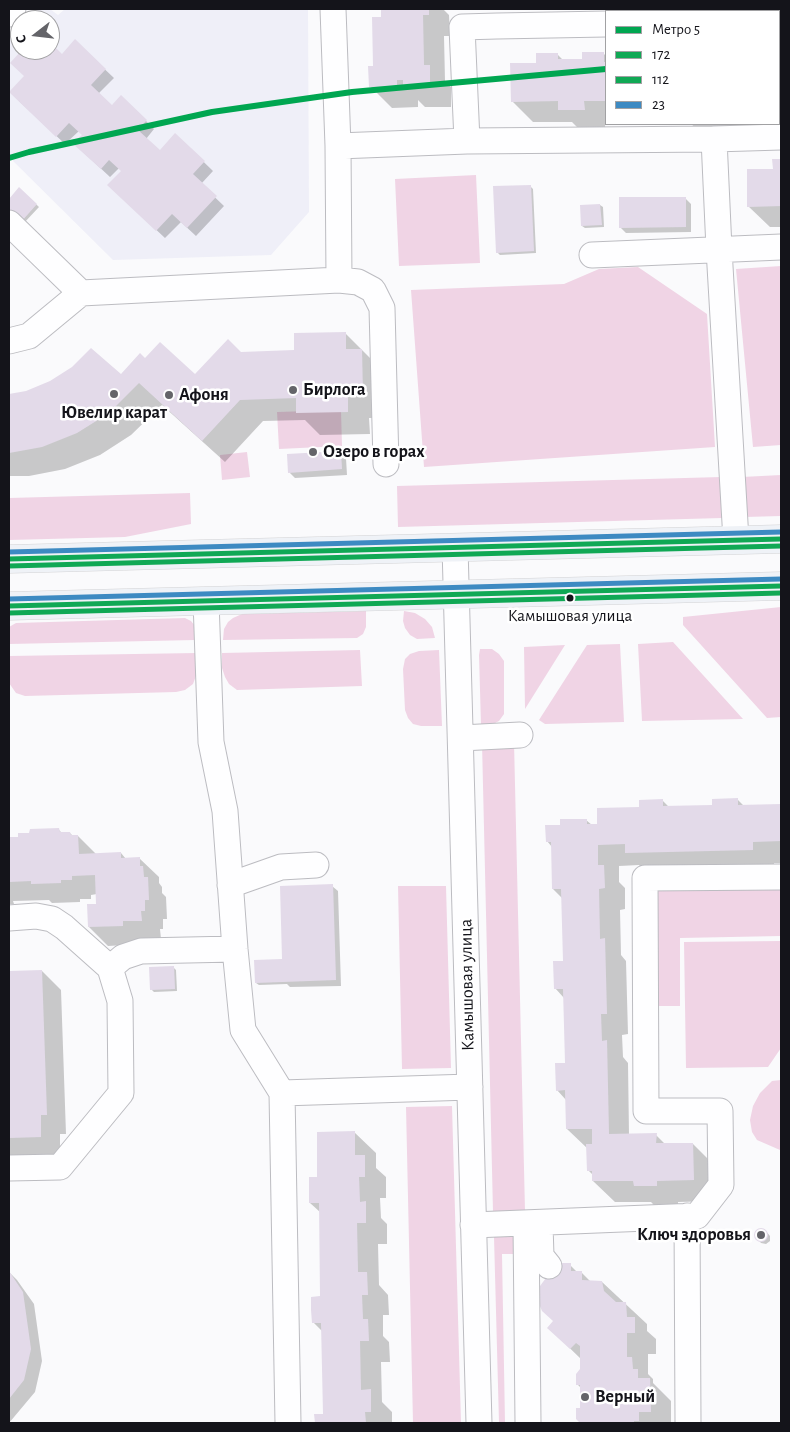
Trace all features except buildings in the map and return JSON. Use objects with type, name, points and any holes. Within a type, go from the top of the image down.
[{"type":"main road","points":[[9,559],[781,538]]},
{"type":"main road","points":[[9,606],[781,586]]},
{"type":"street","points":[[9,14],[14,9]]},
{"type":"street","points":[[334,9],[339,280]]},
{"type":"street","points":[[467,141],[462,27],[605,24]]},
{"type":"street","points":[[338,146],[467,141],[781,137]]},
{"type":"street","points":[[714,139],[736,540]]},
{"type":"street","points":[[9,223],[81,293]]},
{"type":"street","points":[[592,255],[781,247]]},
{"type":"street","points":[[9,341],[29,336],[81,293],[339,280],[358,282],[373,290],[382,308],[386,464]]},
{"type":"street","name":"Камышовая улица","points":[[456,547],[478,1423]]},
{"type":"street","points":[[206,601],[211,742],[226,811],[230,885],[243,1030],[282,1093],[288,1423]]},
{"type":"street","points":[[460,738],[520,735]]},
{"type":"street","points":[[230,885],[281,867],[316,864]]},
{"type":"street","points":[[473,1225],[697,1216],[721,1185],[720,1111],[646,1111],[645,878],[781,878]]},
{"type":"street","points":[[9,918],[36,916],[52,919],[64,927],[110,968],[120,1001],[121,1093],[60,1167],[9,1168]]},
{"type":"street","points":[[110,968],[123,957],[141,951],[235,949]]},
{"type":"street","points":[[282,1093],[470,1087]]},
{"type":"street","points":[[687,1216],[688,1423]]},
{"type":"street","points":[[533,1223],[541,1256],[549,1266]]},
{"type":"street","points":[[528,1423],[533,1223]]},
{"type":"shaded area","points":[[65,9],[308,9],[309,212],[271,255],[113,260],[9,157],[9,38],[10,60],[60,60],[60,13]]},
{"type":"shaded area","points":[[476,175],[480,263],[399,266],[395,179]]},
{"type":"shaded area","points":[[781,266],[781,445],[753,447],[736,269]]},
{"type":"shaded area","points":[[638,267],[707,314],[715,447],[424,467],[411,290],[564,284],[599,269]]},
{"type":"shaded area","points":[[341,410],[342,446],[279,449],[277,412]]},
{"type":"shaded area","points":[[247,452],[250,477],[222,480],[220,455]]},
{"type":"shaded area","points":[[781,475],[781,516],[745,517],[742,477]]},
{"type":"shaded area","points":[[721,477],[722,518],[398,527],[397,486]]},
{"type":"shaded area","points":[[190,493],[191,524],[125,537],[9,540],[9,498]]},
{"type":"shaded area","points":[[781,607],[781,717],[767,718],[683,625],[683,617]]},
{"type":"shaded area","points":[[366,611],[366,627],[363,634],[357,638],[223,640],[224,629],[228,622],[242,614]]},
{"type":"shaded area","points":[[404,611],[415,613],[425,619],[432,627],[435,638],[417,639],[410,635],[403,621]]},
{"type":"shaded area","points":[[185,618],[195,626],[195,640],[9,644],[9,627],[16,623]]},
{"type":"shaded area","points":[[673,642],[743,719],[642,721],[638,644]]},
{"type":"shaded area","points":[[620,644],[624,722],[545,724],[539,720],[587,645]]},
{"type":"shaded area","points":[[565,645],[525,709],[524,647]]},
{"type":"shaded area","points":[[480,649],[492,649],[504,661],[504,714],[499,721],[491,725],[481,725]]},
{"type":"shaded area","points":[[360,650],[362,686],[237,690],[229,684],[222,668],[222,653]]},
{"type":"shaded area","points":[[439,650],[442,726],[413,724],[405,710],[403,669],[405,659],[410,654],[419,651]]},
{"type":"shaded area","points":[[197,653],[197,673],[193,684],[185,690],[176,692],[25,696],[16,693],[9,683],[9,656]]},
{"type":"shaded area","points":[[514,742],[525,1211],[493,1212],[482,743]]},
{"type":"shaded area","points":[[781,882],[781,936],[680,938],[680,1006],[658,1006],[654,886]]},
{"type":"shaded area","points":[[398,886],[446,886],[451,1068],[402,1069]]},
{"type":"shaded area","points":[[781,941],[781,1048],[768,1067],[686,1068],[684,942]]},
{"type":"shaded area","points":[[781,1080],[780,1150],[757,1140],[752,1132],[750,1120],[753,1106],[760,1093],[772,1081]]},
{"type":"shaded area","points":[[452,1106],[461,1423],[413,1423],[406,1107]]},
{"type":"shaded area","points":[[494,1237],[515,1237],[515,1254],[502,1254],[505,1423],[499,1423]]},
{"type":"metro line","name":"5","points":[[9,158],[212,112],[352,92],[605,69]]},
{"type":"transit line","name":"23","points":[[9,552],[781,532]]},
{"type":"transit line","name":"172","points":[[9,559],[781,539]]},
{"type":"transit line","name":"112","points":[[9,566],[781,546]]},
{"type":"transit line","name":"23","points":[[9,599],[781,579]]},
{"type":"transit line","name":"172","points":[[9,606],[781,586]]},
{"type":"transit line","name":"112","points":[[9,613],[781,593]]},
{"type":"place","name":"Бирлога","points":[[293,390]]},
{"type":"place","name":"Ювелир карат","points":[[114,394]]},
{"type":"place","name":"Афоня","points":[[169,395]]},
{"type":"place","name":"Озеро в горах","points":[[313,452]]},
{"type":"place","name":"Камышовая улица","points":[[570,598]]},
{"type":"place","name":"Ключ здоровья","points":[[761,1235]]},
{"type":"place","name":"Верный","points":[[585,1397]]}]
